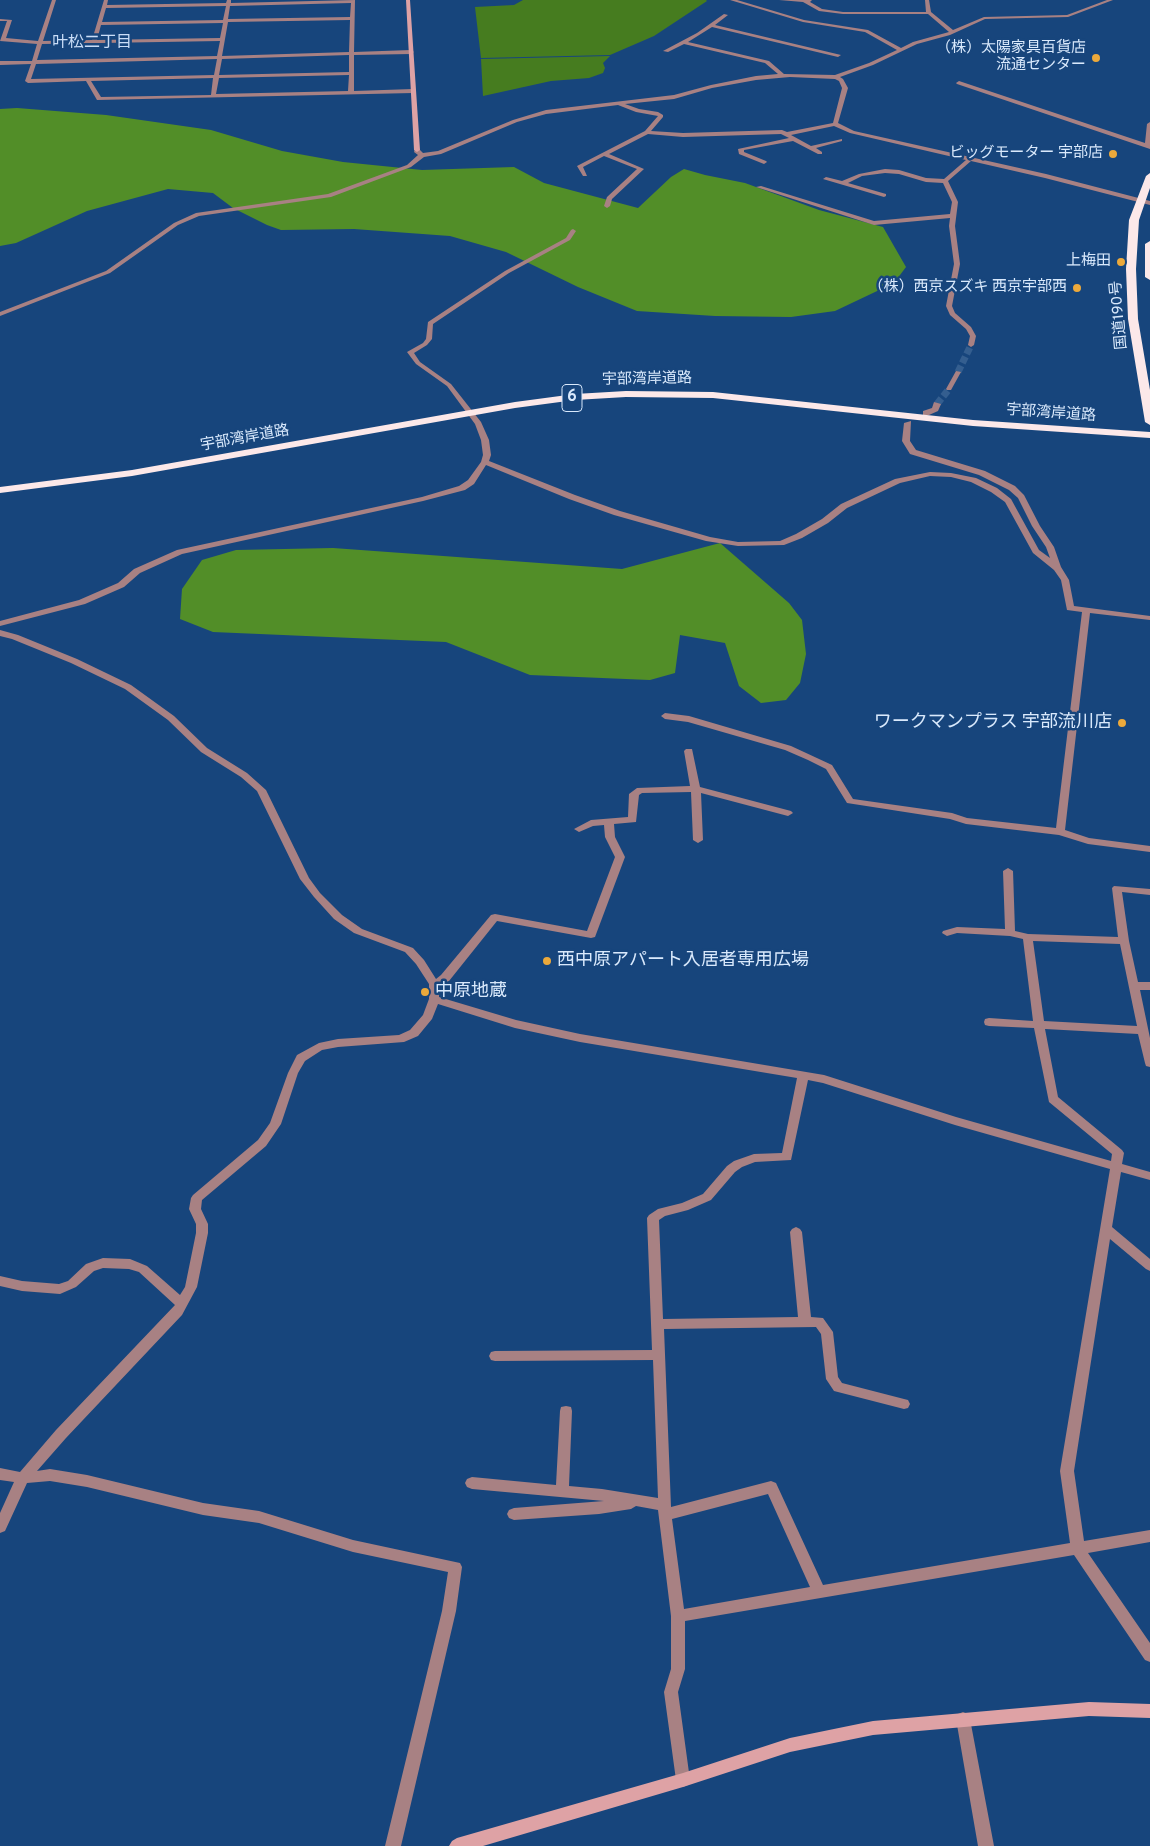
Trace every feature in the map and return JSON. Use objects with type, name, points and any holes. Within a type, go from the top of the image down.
[{"type":"highway","name":"国道190号","points":[[1150,176],[1134,220],[1131,269],[1133,319],[1150,422]]},
{"type":"highway","name":"国道190号","points":[[1150,244],[1150,275]]},
{"type":"highway","name":"宇部湾岸道路","points":[[0,490],[228,457],[515,405],[618,394],[713,395],[974,424],[1150,435]]},
{"type":"street","points":[[54,0],[28,81],[352,73]]},
{"type":"street","points":[[94,42],[106,0]]},
{"type":"street","points":[[408,0],[417,152],[422,155],[439,153],[535,114],[674,97],[744,80],[782,75],[839,76],[871,64],[914,42],[953,32],[984,18],[1068,16],[1111,0]]},
{"type":"street","points":[[732,0],[803,21],[866,31],[899,50]]},
{"type":"street","points":[[781,0],[816,0]]},
{"type":"street","points":[[927,0],[929,13],[943,26],[953,32]]},
{"type":"street","points":[[104,7],[229,2],[353,1],[351,92]]},
{"type":"street","points":[[804,1],[820,10],[843,13],[929,13]]},
{"type":"street","points":[[213,96],[229,2]]},
{"type":"street","points":[[666,51],[712,26],[726,15]]},
{"type":"street","points":[[99,24],[353,18]]},
{"type":"street","points":[[0,20],[10,20],[2,39],[40,43],[223,38]]},
{"type":"street","points":[[712,26],[838,52],[839,62]]},
{"type":"street","points":[[683,42],[767,62],[782,75]]},
{"type":"street","points":[[0,63],[411,52]]},
{"type":"street","points":[[835,124],[845,88],[839,76],[841,68]]},
{"type":"street","points":[[86,79],[99,99],[413,91]]},
{"type":"street","points":[[959,83],[1149,147],[1150,124]]},
{"type":"street","points":[[585,175],[580,166],[647,132],[658,123],[661,116],[660,114],[625,108],[618,103]]},
{"type":"street","points":[[786,134],[835,124],[852,132],[1046,176],[1139,202],[1150,203]]},
{"type":"street","points":[[647,132],[683,135],[782,132],[820,153]]},
{"type":"street","points":[[764,162],[741,153],[741,149],[793,139]]},
{"type":"street","points":[[810,148],[840,140]]},
{"type":"street","points":[[605,154],[641,169],[609,198],[607,206]]},
{"type":"street","points":[[0,314],[108,272],[176,224],[198,214],[329,196],[404,168],[418,160],[422,155]]},
{"type":"street","points":[[843,183],[861,175],[885,171],[899,172],[926,180],[945,181],[970,160]]},
{"type":"street","points":[[826,179],[887,193],[877,198]]},
{"type":"street","points":[[945,181],[955,202],[952,226],[957,264],[949,306],[952,314],[969,328],[973,336],[971,346]]},
{"type":"street","points":[[760,187],[874,223],[953,216]]},
{"type":"street","points":[[0,624],[82,602],[121,585],[138,571],[180,552],[449,492],[471,482],[485,462],[487,448],[478,424],[449,385],[418,363],[410,352],[426,344],[430,322],[507,272],[568,239],[573,231]]},
{"type":"street","points":[[949,389],[958,372]]},
{"type":"street","points":[[926,413],[935,409],[937,404]]},
{"type":"street","points":[[908,423],[906,441],[913,452],[982,473],[1012,488],[1021,497],[1050,548],[1057,568],[1065,580],[1070,608],[1150,618]]},
{"type":"street","points":[[485,462],[572,498],[617,513],[738,544],[781,543],[799,536],[825,521],[844,506],[898,481],[930,474],[951,475],[973,480],[994,490],[1008,501],[1036,551],[1057,568]]},
{"type":"street","points":[[1060,832],[1086,610]]},
{"type":"street","points":[[0,633],[16,637],[74,661],[128,687],[171,718],[204,750],[244,775],[261,790],[305,879],[317,895],[338,917],[358,931],[409,950],[420,962],[434,984],[434,999],[428,1016],[414,1033],[400,1040],[338,1043],[319,1047],[301,1058],[293,1073],[275,1124],[262,1143],[197,1198],[195,1209],[202,1224],[202,1233],[191,1287],[178,1312],[61,1434],[23,1478],[0,1527]]},
{"type":"street","points":[[665,716],[689,719],[788,748],[812,758],[829,767],[850,801],[952,816],[966,821],[1060,832],[1088,841],[1150,850]]},
{"type":"street","points":[[689,751],[693,783],[696,790],[698,840]]},
{"type":"street","points":[[579,829],[592,823],[633,820],[634,794],[640,790],[696,790],[788,813]]},
{"type":"street","points":[[434,984],[445,978],[494,917],[591,935],[620,857],[610,837],[609,823]]},
{"type":"street","points":[[1008,871],[1010,932]]},
{"type":"street","points":[[1150,892],[1117,888],[1124,941],[1150,1063]]},
{"type":"street","points":[[947,933],[958,930],[1010,932],[1028,937],[1124,941]]},
{"type":"street","points":[[1028,937],[1039,1026],[1053,1099],[1118,1153],[1067,1471],[1078,1549],[1150,1655]]},
{"type":"street","points":[[1134,986],[1150,986]]},
{"type":"street","points":[[434,999],[515,1024],[580,1038],[824,1079],[955,1121],[1115,1168],[1150,1176]]},
{"type":"street","points":[[989,1022],[1143,1030]]},
{"type":"street","points":[[683,1780],[671,1692],[678,1669],[678,1616],[665,1510],[653,1218],[662,1212],[684,1207],[707,1197],[731,1169],[738,1164],[754,1158],[787,1158],[803,1076]]},
{"type":"street","points":[[1107,1230],[1150,1266]]},
{"type":"street","points":[[796,1232],[805,1322]]},
{"type":"street","points":[[0,1281],[22,1286],[60,1289],[72,1284],[90,1267],[103,1263],[130,1264],[143,1269],[182,1304]]},
{"type":"street","points":[[657,1324],[819,1322],[827,1332],[832,1380],[838,1387],[904,1404]]},
{"type":"street","points":[[495,1356],[658,1355]]},
{"type":"street","points":[[562,1492],[566,1411]]},
{"type":"street","points":[[0,1474],[23,1478],[50,1475],[87,1481],[202,1509],[259,1517],[352,1546],[455,1567],[449,1611],[393,1846]]},
{"type":"street","points":[[472,1484],[642,1501],[665,1510],[772,1486],[820,1593]]},
{"type":"street","points":[[514,1514],[599,1508],[642,1501]]},
{"type":"street","points":[[678,1616],[1150,1536]]},
{"type":"street","points":[[457,1846],[683,1780],[790,1745],[873,1728],[1089,1709],[1150,1710]]},
{"type":"street","points":[[963,1719],[986,1846]]},
{"type":"green space","points":[[523,0],[707,1],[654,36],[610,55],[481,58],[475,7],[514,5]]},
{"type":"green space","points":[[610,56],[603,63],[605,68],[603,73],[589,78],[551,81],[483,96],[481,59]]},
{"type":"green space","points":[[17,108],[106,115],[211,130],[282,151],[343,162],[422,170],[514,167],[544,183],[638,208],[671,177],[684,169],[745,183],[819,210],[883,227],[906,267],[894,283],[835,311],[791,317],[715,316],[637,311],[578,287],[506,252],[450,236],[354,229],[281,230],[233,208],[213,193],[168,189],[87,211],[16,243],[0,246],[0,109]]},
{"type":"green space","points":[[720,543],[789,603],[802,620],[806,654],[800,683],[786,700],[761,703],[739,686],[725,643],[680,635],[675,673],[650,680],[530,675],[446,642],[213,632],[180,619],[182,589],[202,560],[236,550],[333,548],[622,569]]},
{"type":"tunnel","points":[[958,372],[971,345]]},
{"type":"tunnel","points":[[937,404],[949,389]]},
{"type":"place","name":"（株）太陽家具百貨店 流通センター","points":[[1096,58]]},
{"type":"place","name":"ビッグモーター 宇部店","points":[[1113,154]]},
{"type":"place","name":"上梅田","points":[[1121,262]]},
{"type":"place","name":"（株）西京スズキ 西京宇部西","points":[[1077,288]]},
{"type":"place","name":"ワークマンプラス 宇部流川店","points":[[1122,723]]},
{"type":"place","name":"西中原アパート入居者専用広場","points":[[547,961]]},
{"type":"place","name":"中原地蔵","points":[[425,992]]},
{"type":"district","name":"叶松二丁目","points":[[92,44]]}]
